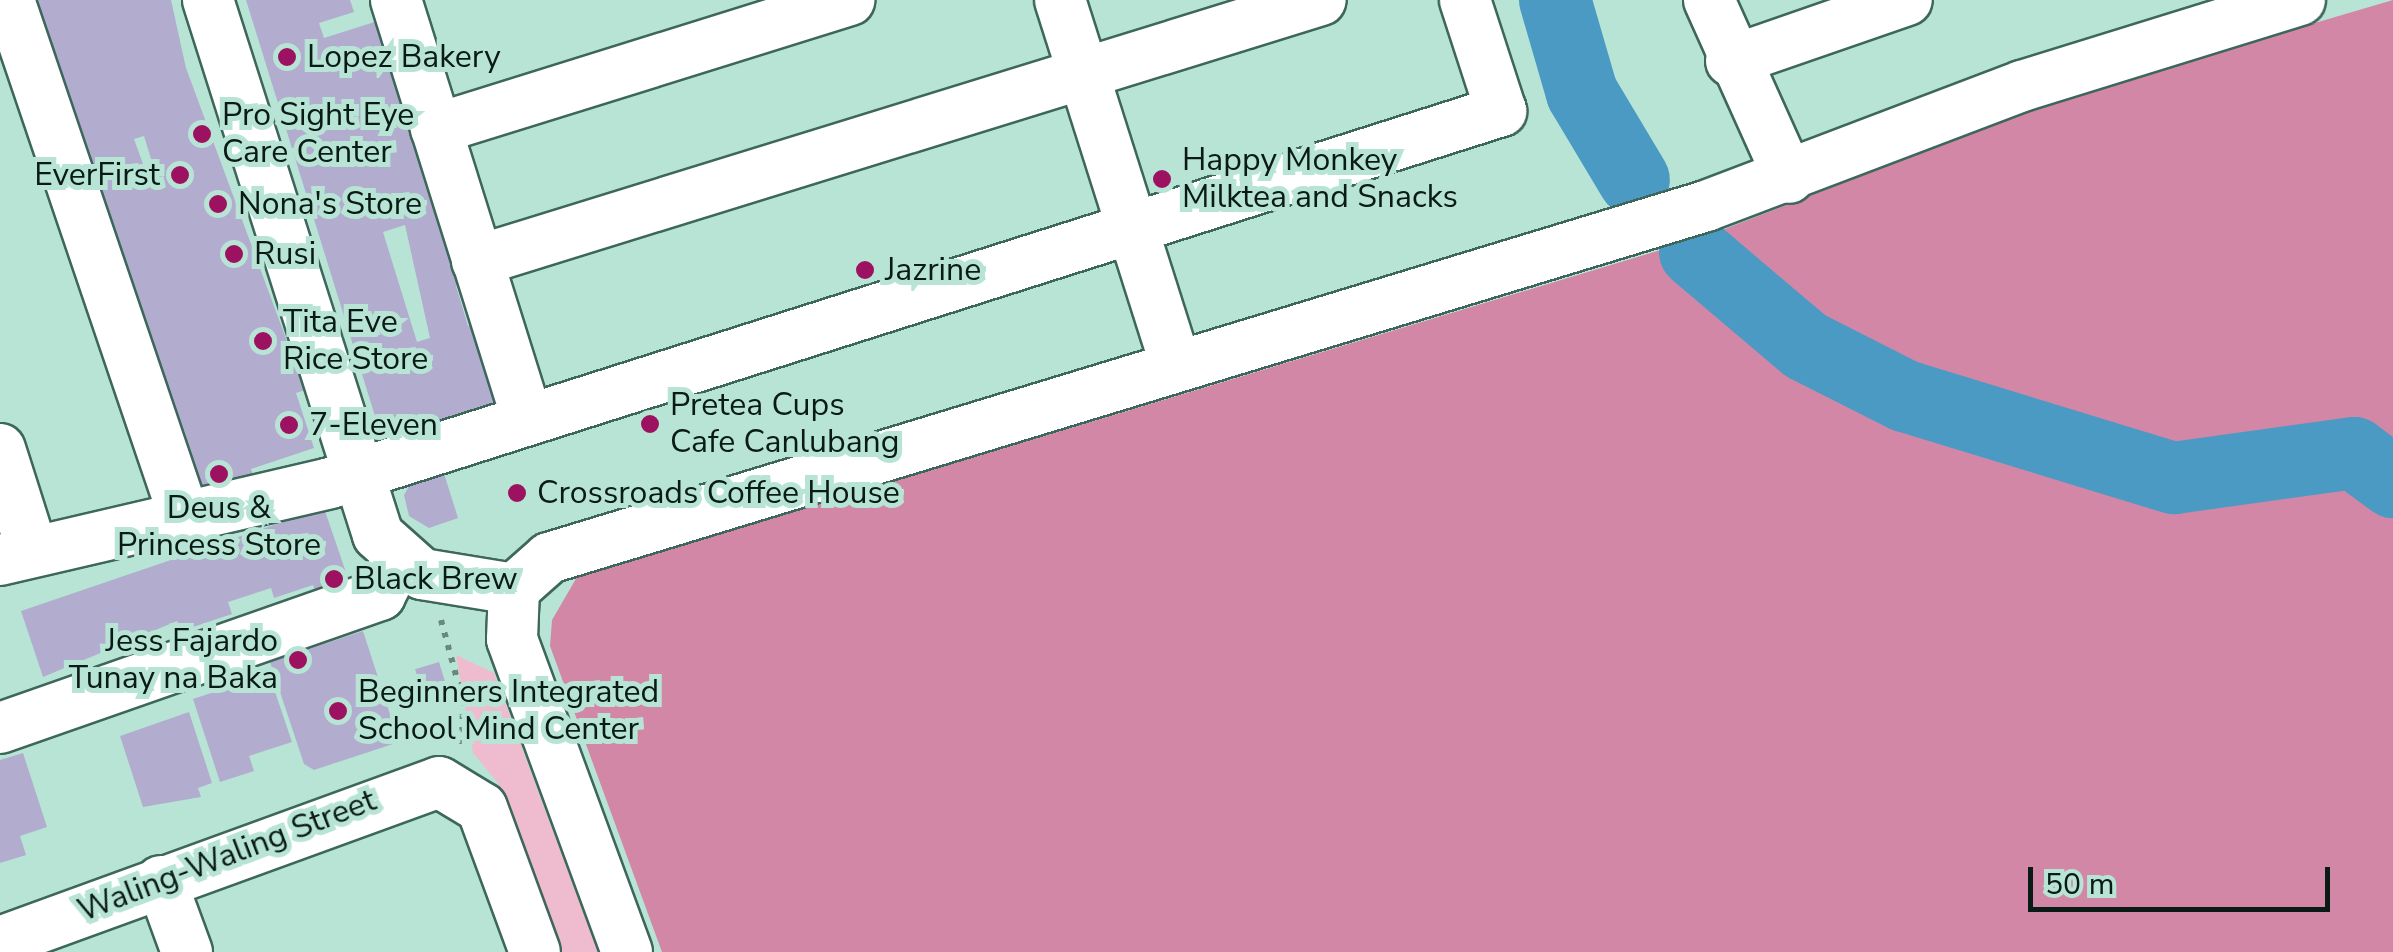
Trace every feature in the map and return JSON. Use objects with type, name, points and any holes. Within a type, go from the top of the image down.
[{"type":"street","points":[[8,0],[183,512]]},
{"type":"street","points":[[208,0],[356,474],[397,560],[435,577],[514,589]]},
{"type":"street","points":[[436,129],[781,10],[849,0]]},
{"type":"street","points":[[1060,0],[1175,362]]},
{"type":"street","points":[[477,262],[1321,0]]},
{"type":"street","points":[[0,449],[16,555],[183,512],[356,474],[1500,111],[1465,0]]},
{"type":"street","points":[[1709,0],[1732,62],[1789,178]]},
{"type":"street","points":[[1732,62],[1907,0]]},
{"type":"street","points":[[627,952],[515,650],[514,589],[549,558],[1175,362],[1706,206],[1789,178],[2037,81],[2300,0]]},
{"type":"street","points":[[399,1],[526,419]]},
{"type":"street","points":[[0,728],[380,595],[397,560]]},
{"type":"street","name":"Waling-Waling Street","points":[[0,942],[418,784],[456,785]]},
{"type":"street","points":[[456,785],[482,808],[535,952]]},
{"type":"street","points":[[161,881],[187,952]]},
{"type":"path","points":[[451,656],[465,715],[456,785]]},
{"type":"shaded area","points":[[2393,0],[2393,952],[662,952],[550,646],[552,620],[577,577],[1707,236],[2058,99]]},
{"type":"shaded area","points":[[456,655],[494,673],[598,952],[557,952],[498,783],[473,753]]},
{"type":"building","points":[[27,0],[171,0],[186,68],[305,390],[296,393],[314,448],[251,469],[256,484],[206,500],[184,430],[173,433]],"holes":[[[144,136],[155,172],[147,175],[134,139]]]},
{"type":"building","points":[[246,0],[350,0],[354,12],[319,23],[324,38],[384,19],[449,256],[459,253],[468,282],[456,286],[468,326],[477,323],[503,407],[407,437],[403,422],[379,429]],"holes":[[[405,225],[430,338],[417,342],[383,232]]]},
{"type":"building","points":[[442,467],[458,518],[429,528],[409,516],[404,495],[415,476]]},
{"type":"building","points":[[324,508],[352,590],[319,602],[313,585],[274,598],[271,588],[228,602],[232,614],[181,631],[177,621],[43,677],[21,611]]},
{"type":"building","name":"Beginners Integrated School Mind Center","points":[[363,631],[399,742],[314,770],[304,764],[270,662]]},
{"type":"building","points":[[439,662],[445,682],[421,689],[415,669]]},
{"type":"building","points":[[269,674],[292,742],[249,756],[254,771],[220,782],[193,699]]},
{"type":"building","points":[[189,712],[212,783],[198,788],[201,797],[143,807],[120,736]]},
{"type":"building","points":[[23,753],[47,827],[20,836],[26,855],[0,863],[0,760]]},
{"type":"waterway","points":[[1555,0],[1582,93],[1634,180]]},
{"type":"waterway","points":[[1695,252],[1806,346],[1905,396],[2174,478],[2354,453],[2393,482]]},
{"type":"place","name":"Lopez Bakery","points":[[287,57]]},
{"type":"place","name":"Pro Sight Eye Care Center","points":[[202,134]]},
{"type":"place","name":"EverFirst","points":[[180,175]]},
{"type":"place","name":"Happy Monkey Milktea and Snacks","points":[[1162,179]]},
{"type":"place","name":"Nona's Store","points":[[218,204]]},
{"type":"place","name":"Rusi","points":[[234,254]]},
{"type":"place","name":"Jazrine","points":[[865,270]]},
{"type":"place","name":"Tita Eve Rice Store","points":[[263,341]]},
{"type":"place","name":"Pretea Cups Cafe Canlubang","points":[[650,424]]},
{"type":"place","name":"7-Eleven","points":[[289,425]]},
{"type":"place","name":"Deus & Princess Store","points":[[219,474]]},
{"type":"place","name":"Crossroads Coffee House","points":[[517,493]]},
{"type":"place","name":"Black Brew","points":[[334,579]]},
{"type":"place","name":"Jess Fajardo Tunay na Baka","points":[[298,660]]},
{"type":"place","name":"Beginners Integrated School Mind Center","points":[[338,711]]}]
